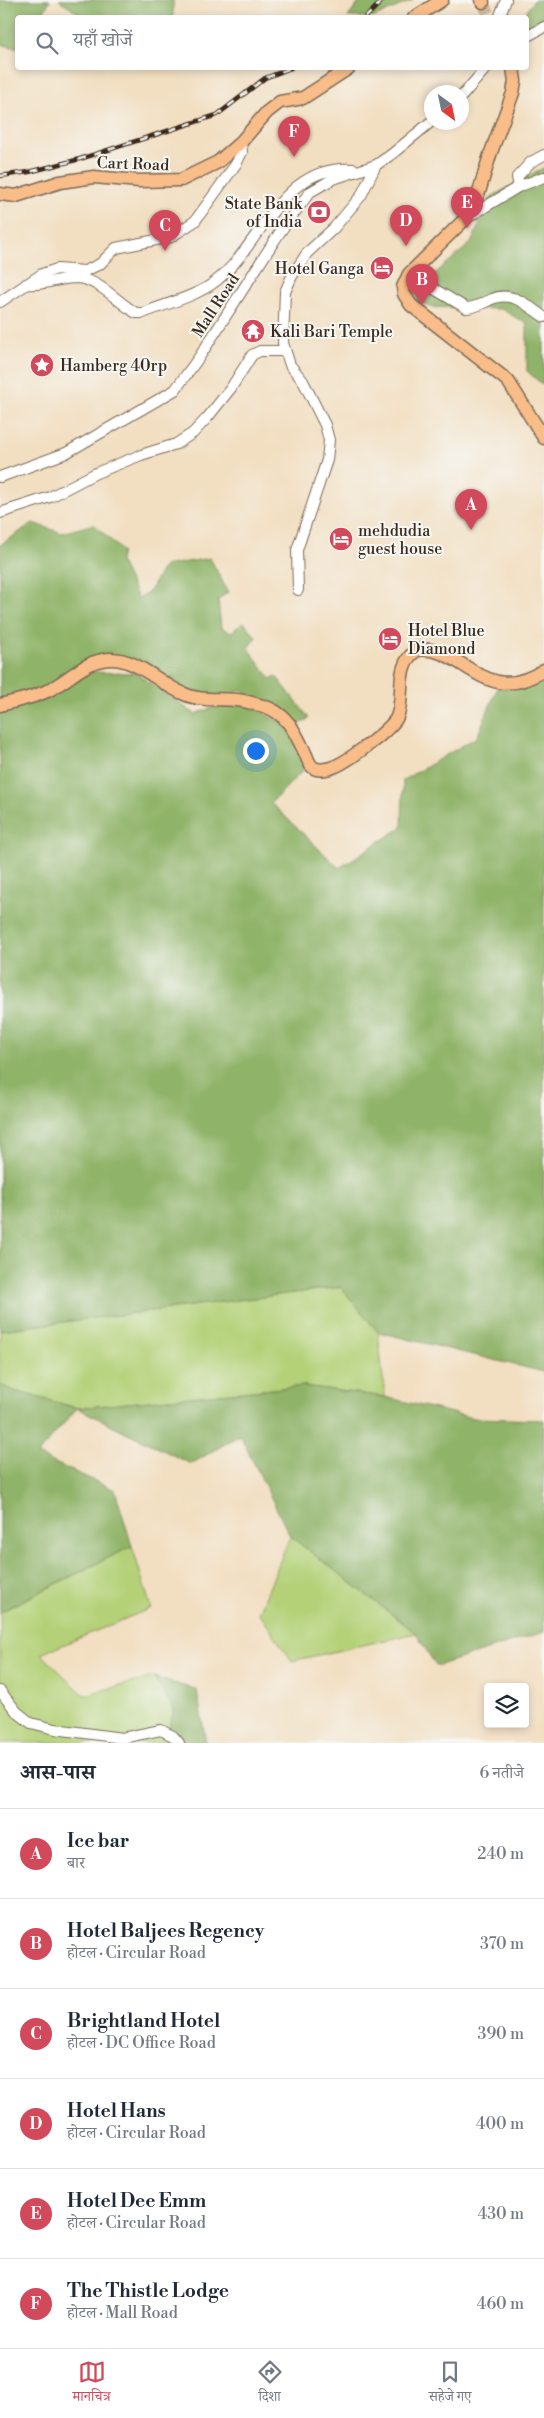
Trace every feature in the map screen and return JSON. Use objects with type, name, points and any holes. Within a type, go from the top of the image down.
[{"type":"main road","points":[[419,15],[442,0]]},
{"type":"main road","name":"Cart Road","points":[[0,194],[16,196],[60,182],[94,177],[139,181],[182,180],[218,162],[241,142],[267,112],[280,102],[303,98],[346,70]]},
{"type":"main road","points":[[513,70],[514,93],[490,154],[479,192],[465,220],[409,274],[403,287],[407,300],[508,381],[544,438]]},
{"type":"main road","points":[[0,705],[48,691],[82,667],[92,663],[110,659],[121,660],[136,666],[182,694],[210,700],[239,700],[266,707],[284,716],[295,733],[310,765],[315,769],[321,770],[335,767],[392,724],[398,714],[402,673],[406,662],[417,650],[434,650],[485,678],[502,682],[521,682],[544,670]]},
{"type":"street","points":[[500,15],[506,0]]},
{"type":"street","points":[[529,35],[544,27]]},
{"type":"street","points":[[469,88],[484,70]]},
{"type":"street","name":"Mall Road","points":[[0,476],[47,462],[66,453],[174,390],[200,356],[280,232],[310,192],[333,179],[376,165],[424,128]]},
{"type":"street","points":[[0,302],[26,284],[57,269],[85,270],[100,264],[116,248],[170,237],[195,221],[236,164],[242,152],[241,142]]},
{"type":"street","points":[[522,185],[518,182],[517,177],[522,170],[544,155]]},
{"type":"street","points":[[298,590],[297,550],[327,460],[329,440],[318,409],[303,381],[290,365],[285,351],[283,344],[283,304],[292,276],[307,253],[334,228],[361,196],[376,165]]},
{"type":"street","points":[[26,284],[35,285],[60,279],[83,279],[106,291],[136,314],[143,313],[197,292],[217,281],[287,194],[296,186],[333,170],[353,169],[360,171]]},
{"type":"street","points":[[465,220],[522,185],[544,177]]},
{"type":"street","points":[[409,274],[466,308],[472,308],[498,296],[505,296],[515,298],[544,317]]},
{"type":"street","points":[[0,513],[50,497],[96,473],[141,455],[176,444],[193,433],[208,417],[231,388],[252,355],[260,351],[285,351]]},
{"type":"street","points":[[0,1691],[17,1712],[31,1723],[55,1729],[122,1738],[161,1730],[173,1736],[179,1743]]},
{"type":"green space","points":[[0,0],[50,0],[42,15],[15,15],[15,48],[0,44]]},
{"type":"green space","points":[[59,0],[173,0],[173,15],[80,15]]},
{"type":"green space","points":[[361,0],[413,0],[379,15],[350,15]]},
{"type":"green space","points":[[534,0],[544,0],[544,23],[537,22],[529,26],[529,15],[524,15]]},
{"type":"green space","points":[[543,168],[544,386],[527,371],[527,324],[501,309],[431,307],[417,301],[417,289],[471,243],[491,197]]},
{"type":"green space","points":[[33,523],[62,533],[94,524],[122,551],[120,561],[138,598],[148,593],[164,566],[210,558],[228,592],[218,600],[221,628],[231,632],[244,622],[256,637],[248,648],[271,679],[276,676],[309,718],[290,731],[307,766],[271,803],[339,868],[402,827],[403,780],[477,737],[499,684],[544,675],[544,1372],[378,1332],[341,1287],[0,1330],[0,712],[50,698],[90,672],[136,673],[195,714],[240,698],[286,727],[242,690],[199,704],[136,663],[91,660],[46,688],[0,698],[0,545]]},
{"type":"green space","points":[[341,1287],[378,1332],[385,1397],[304,1386],[77,1408],[0,1385],[0,1330]]},
{"type":"green space","points":[[0,1385],[77,1408],[37,1455],[115,1490],[132,1546],[0,1612]]},
{"type":"green space","points":[[304,1386],[385,1397],[473,1418],[544,1420],[544,1632],[436,1666],[416,1633],[290,1536],[240,1435],[191,1464],[77,1408]]},
{"type":"green space","points":[[290,1536],[416,1633],[292,1661],[259,1613]]},
{"type":"green space","points":[[132,1546],[151,1608],[41,1654],[84,1695],[154,1677],[174,1709],[166,1743],[0,1743],[0,1612]]},
{"type":"green space","points":[[154,1677],[197,1690],[206,1743],[166,1743],[174,1709]]},
{"type":"tunnel","points":[[483,2],[489,15]]},
{"type":"railway","points":[[368,15],[383,0]]},
{"type":"railway","points":[[0,176],[29,172],[80,159],[217,115],[265,78],[286,70]]},
{"type":"place","name":"The Thistle Lodge","points":[[294,157]]},
{"type":"place","name":"State Bank of India","points":[[319,212]]},
{"type":"place","name":"Hotel Dee Emm","points":[[467,228]]},
{"type":"place","name":"Hotel Hans","points":[[406,246]]},
{"type":"place","name":"Brightland Hotel","points":[[165,251]]},
{"type":"place","name":"Hotel Ganga","points":[[382,268]]},
{"type":"place","name":"Hotel Baljees Regency","points":[[422,305]]},
{"type":"place","name":"Kali Bari Temple","points":[[253,331]]},
{"type":"place","name":"Hamberg 40rp","points":[[42,365]]},
{"type":"place","name":"Ice bar","points":[[471,530]]},
{"type":"place","name":"mehdudia guest house","points":[[341,539]]},
{"type":"place","name":"Hotel Blue Diamond","points":[[390,639]]}]
